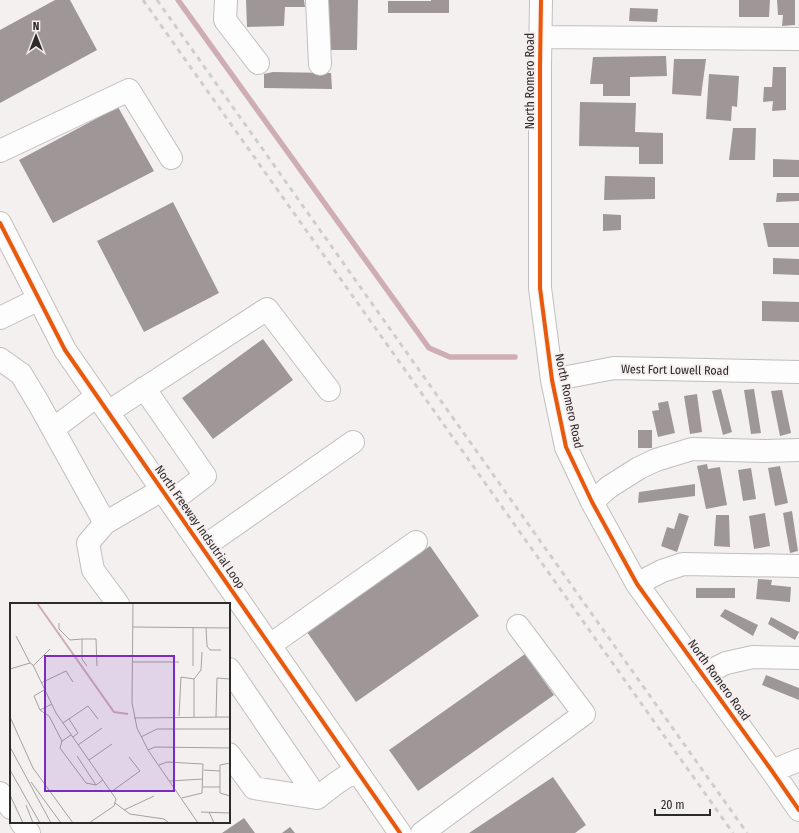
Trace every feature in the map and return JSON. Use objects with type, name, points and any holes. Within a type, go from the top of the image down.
[{"type":"street","points":[[226,0],[226,20],[258,63]]},
{"type":"street","points":[[317,0],[320,64]]},
{"type":"street","name":"North Romero Road","points":[[541,0],[540,288],[552,380],[566,447],[592,502],[637,584],[799,810]]},
{"type":"street","points":[[540,37],[799,39]]},
{"type":"street","points":[[0,151],[129,90],[171,158]]},
{"type":"street","name":"North Freeway Indsutrial Loop","points":[[0,223],[66,350],[202,548],[228,600],[270,645],[400,833]]},
{"type":"street","points":[[0,318],[39,299]]},
{"type":"street","points":[[53,429],[102,404],[144,388],[266,309],[329,390]]},
{"type":"street","points":[[0,359],[21,374],[105,523]]},
{"type":"street","name":"West Fort Lowell Road","points":[[552,380],[614,368],[799,372]]},
{"type":"street","points":[[117,603],[93,570],[88,543],[105,523],[166,496],[205,476],[144,388]]},
{"type":"street","points":[[202,548],[353,442]]},
{"type":"street","points":[[592,502],[609,487],[639,468],[656,460],[692,449],[765,451],[799,450]]},
{"type":"street","points":[[270,645],[416,542]]},
{"type":"street","points":[[637,584],[662,571],[682,564],[799,566]]},
{"type":"street","points":[[422,833],[584,714],[518,626]]},
{"type":"street","points":[[702,675],[726,663],[753,657],[799,658]]},
{"type":"street","points":[[230,669],[317,798]]},
{"type":"street","points":[[230,755],[254,788],[317,798],[356,770]]},
{"type":"street","points":[[772,771],[799,760]]},
{"type":"street","points":[[0,793],[10,807]]},
{"type":"street","points":[[22,823],[29,833]]},
{"type":"building","points":[[55,0],[70,0],[97,50],[0,103],[0,30]]},
{"type":"building","points":[[246,0],[304,0],[305,7],[285,7],[284,26],[247,27]]},
{"type":"building","points":[[325,0],[358,0],[357,50],[324,50]]},
{"type":"building","points":[[449,0],[449,13],[388,13],[388,1]]},
{"type":"building","points":[[739,0],[770,0],[769,17],[739,17]]},
{"type":"building","points":[[777,0],[795,0],[795,25],[782,26],[783,15],[778,15]]},
{"type":"building","points":[[630,8],[658,9],[657,22],[629,21]]},
{"type":"building","points":[[666,56],[667,76],[630,77],[630,96],[603,96],[603,84],[590,84],[593,57]]},
{"type":"building","points":[[674,59],[706,59],[701,96],[672,94]]},
{"type":"building","points":[[773,67],[786,67],[786,110],[772,111],[773,101],[763,102],[764,87],[772,87]]},
{"type":"building","points":[[273,72],[331,73],[332,89],[264,88],[264,74]]},
{"type":"building","points":[[709,74],[739,76],[737,107],[732,106],[731,121],[706,119]]},
{"type":"building","points":[[580,102],[636,103],[635,132],[663,133],[663,164],[639,164],[639,147],[579,146]]},
{"type":"building","points":[[118,107],[154,171],[53,223],[19,160]]},
{"type":"building","points":[[733,128],[756,128],[755,160],[729,160]]},
{"type":"building","points":[[773,159],[799,160],[799,177],[773,177]]},
{"type":"building","points":[[605,176],[655,177],[655,199],[604,200]]},
{"type":"building","points":[[777,193],[799,193],[799,201],[776,202]]},
{"type":"building","points":[[173,202],[219,293],[144,332],[97,241]]},
{"type":"building","points":[[603,214],[621,215],[621,230],[603,231]]},
{"type":"building","points":[[763,223],[799,223],[799,247],[768,247]]},
{"type":"building","points":[[773,258],[799,259],[799,275],[773,274]]},
{"type":"building","points":[[762,301],[799,302],[799,322],[762,321]]},
{"type":"building","points":[[263,339],[293,380],[213,439],[182,398]]},
{"type":"building","points":[[721,389],[732,432],[723,435],[712,391]]},
{"type":"building","points":[[754,389],[761,433],[751,434],[744,390]]},
{"type":"building","points":[[782,390],[791,433],[780,436],[771,391]]},
{"type":"building","points":[[697,394],[702,432],[690,434],[684,396]]},
{"type":"building","points":[[668,401],[675,433],[658,437],[652,411],[659,410],[658,403]]},
{"type":"building","points":[[638,430],[652,430],[652,448],[638,448]]},
{"type":"building","points":[[707,464],[708,469],[720,467],[727,505],[706,509],[697,466]]},
{"type":"building","points":[[780,466],[788,503],[775,506],[768,468]]},
{"type":"building","points":[[751,468],[756,499],[743,501],[738,470]]},
{"type":"building","points":[[695,484],[695,496],[638,503],[639,492]]},
{"type":"building","points":[[792,511],[798,551],[790,553],[783,513]]},
{"type":"building","points":[[679,513],[689,516],[677,552],[661,546],[667,527],[674,529]]},
{"type":"building","points":[[765,513],[770,546],[754,549],[749,516]]},
{"type":"building","points":[[716,515],[729,515],[730,547],[714,546]]},
{"type":"building","points":[[430,546],[479,616],[356,702],[307,632]]},
{"type":"building","points":[[758,579],[772,580],[771,585],[791,587],[790,602],[756,599]]},
{"type":"building","points":[[696,588],[735,588],[735,598],[696,598]]},
{"type":"building","points":[[725,609],[758,625],[753,636],[720,616]]},
{"type":"building","points":[[771,617],[799,632],[795,640],[768,624]]},
{"type":"building","points":[[525,654],[554,695],[418,791],[389,750]]},
{"type":"building","points":[[766,675],[799,688],[799,700],[762,685]]},
{"type":"building","points":[[553,777],[586,825],[575,833],[469,833]]},
{"type":"building","points":[[244,818],[255,833],[222,833]]},
{"type":"building","points":[[290,827],[295,833],[282,833]]},
{"type":"waterway","points":[[178,0],[429,348],[450,357],[515,357]]},
{"type":"railway","points":[[143,0],[733,833]]},
{"type":"railway","points":[[157,0],[747,833]]},
{"type":"cycle path","points":[[541,0],[540,288],[552,380],[566,447],[592,502],[637,584],[799,810]]},
{"type":"cycle path","points":[[0,223],[65,350],[400,833]]}]
